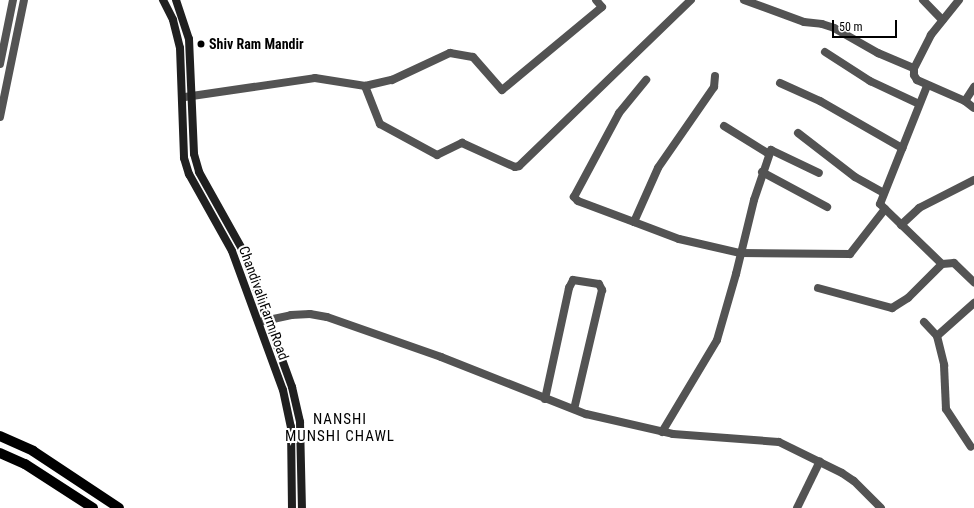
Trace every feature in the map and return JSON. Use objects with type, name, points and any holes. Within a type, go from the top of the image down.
[{"type":"main road","points":[[0,436],[33,451],[107,505],[119,508]]},
{"type":"main road","points":[[0,453],[25,464],[93,508]]},
{"type":"street","points":[[0,64],[13,0]]},
{"type":"street","points":[[0,117],[24,0]]},
{"type":"street","name":"Chandivali Farm Road","points":[[163,0],[173,20],[180,48],[184,153],[197,192],[232,251],[259,322],[282,390],[295,446],[292,508]]},
{"type":"street","points":[[176,0],[189,39],[194,151],[198,172],[242,249],[269,319],[292,386],[300,422],[295,446],[302,508]]},
{"type":"street","points":[[182,97],[315,78],[365,86],[392,80],[450,53],[473,57],[502,90],[602,7],[596,0]]},
{"type":"street","points":[[365,86],[380,124],[437,155],[462,143],[514,167],[519,166],[691,0]]},
{"type":"street","points":[[744,0],[804,22],[828,26],[878,53],[914,68]]},
{"type":"street","points":[[923,0],[942,20]]},
{"type":"street","points":[[959,0],[942,20],[914,68],[917,80],[927,86],[965,101],[974,108]]},
{"type":"street","points":[[825,52],[870,81],[919,104]]},
{"type":"street","points":[[634,222],[658,168],[714,86],[715,76]]},
{"type":"street","points":[[646,80],[619,113],[574,197],[578,201],[679,239],[740,253],[850,254],[885,209]]},
{"type":"street","points":[[780,83],[820,101],[902,148]]},
{"type":"street","points":[[927,86],[880,204],[942,264]]},
{"type":"street","points":[[965,101],[974,87]]},
{"type":"street","points":[[724,126],[769,154]]},
{"type":"street","points":[[798,133],[832,161],[884,193]]},
{"type":"street","points":[[662,432],[717,340],[762,172],[771,150],[781,153],[820,173]]},
{"type":"street","points":[[184,153],[194,151]]},
{"type":"street","points":[[762,172],[827,207]]},
{"type":"street","points":[[901,225],[919,208],[974,180]]},
{"type":"street","points":[[818,288],[892,308],[908,298],[942,264],[954,263],[974,282]]},
{"type":"street","points":[[544,399],[572,280],[599,284],[602,290],[574,409]]},
{"type":"street","points":[[937,336],[974,303]]},
{"type":"street","points":[[259,322],[291,315],[310,314],[327,318],[451,361],[544,399],[574,409],[662,432],[779,442],[820,461],[854,481],[881,508]]},
{"type":"street","points":[[924,322],[937,336],[944,365],[946,408],[971,447]]},
{"type":"street","points":[[797,508],[820,461]]},
{"type":"place","name":"Shiv Ram Mandir","points":[[201,44]]},
{"type":"district","name":"NANSHI MUNSHI CHAWL","points":[[340,428]]}]
